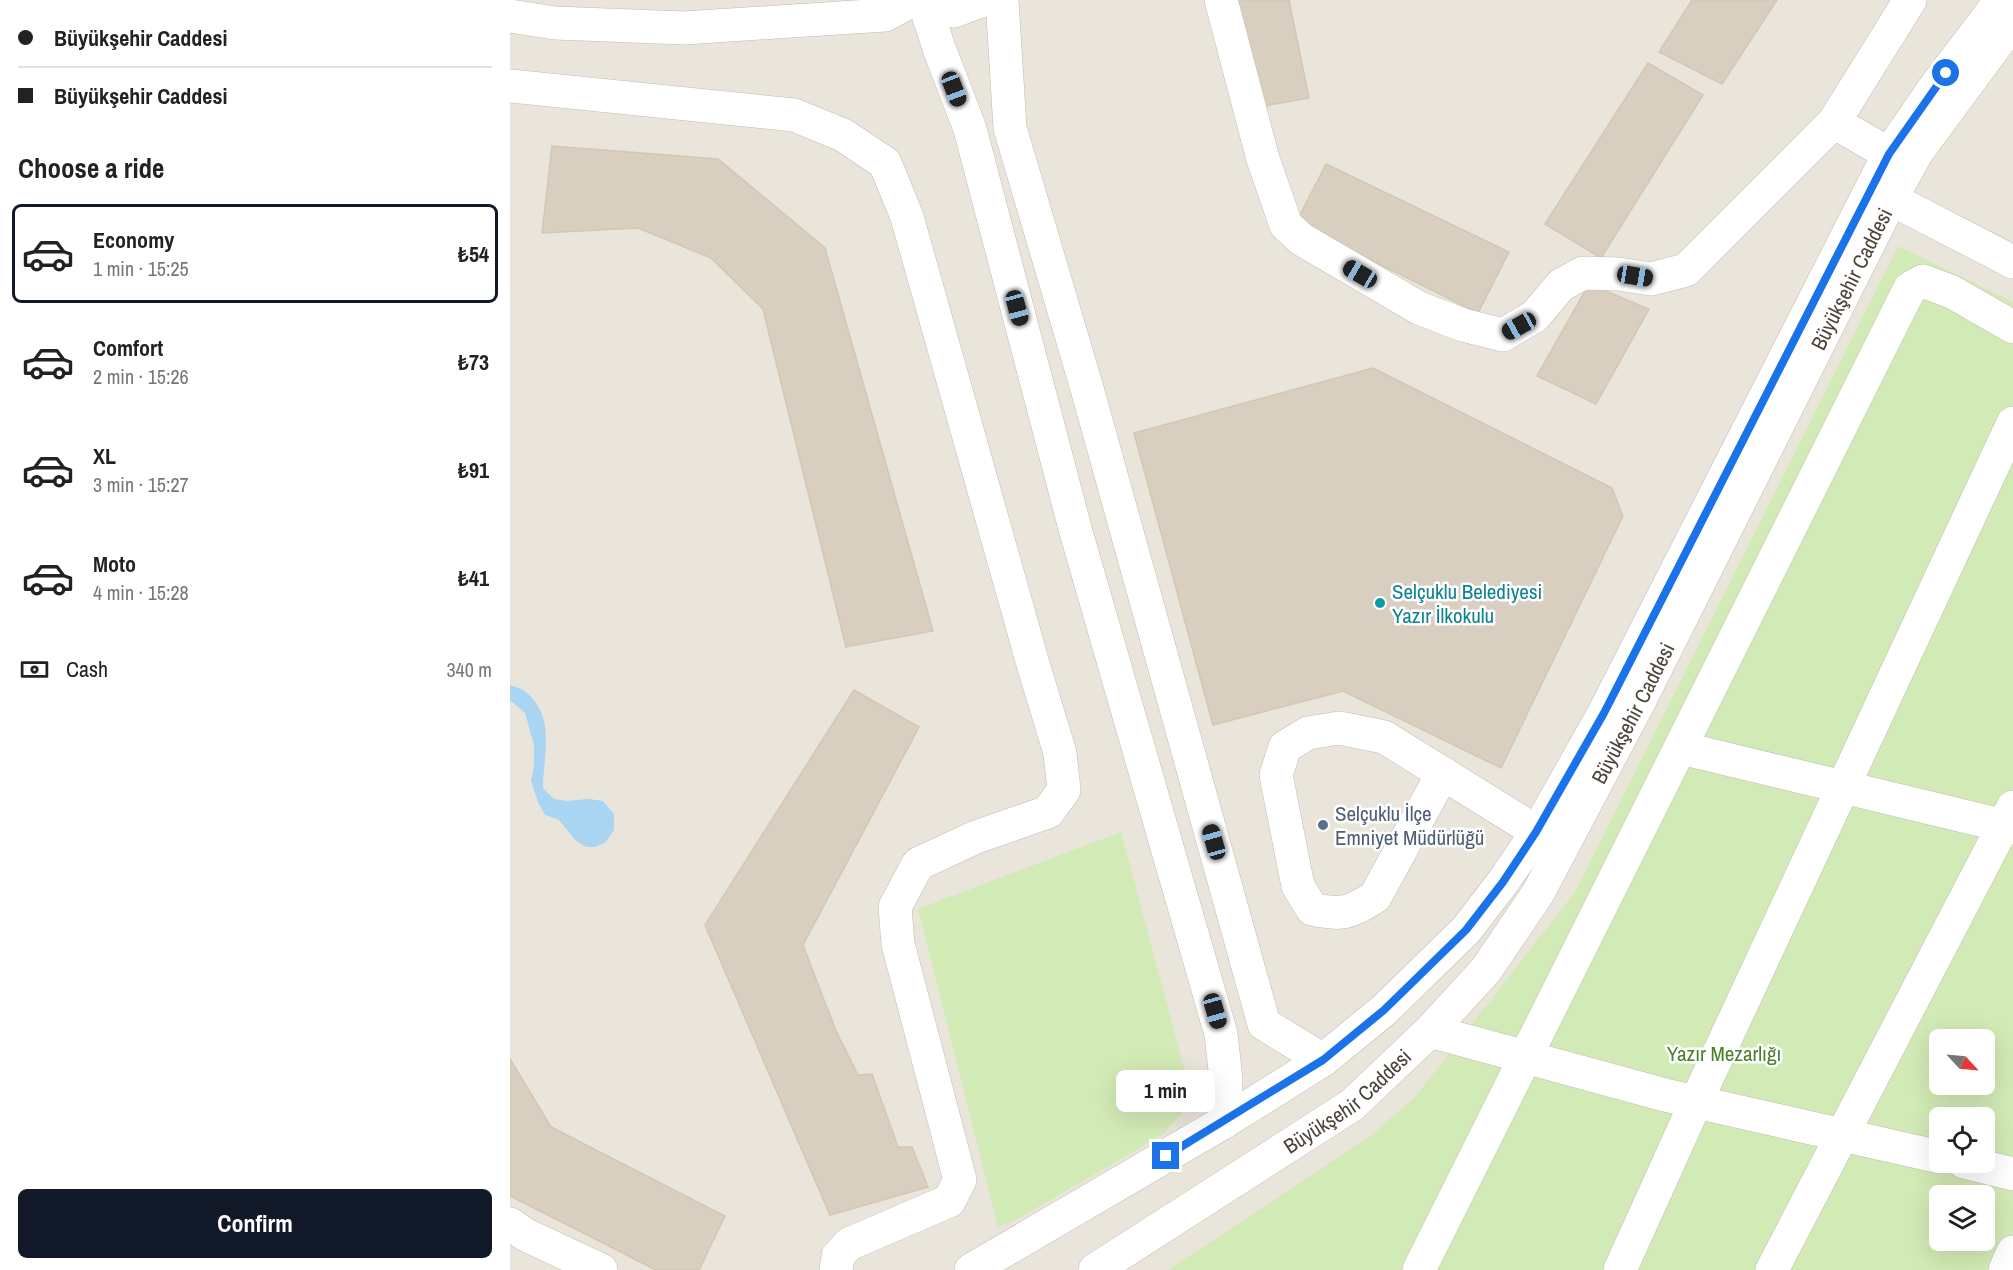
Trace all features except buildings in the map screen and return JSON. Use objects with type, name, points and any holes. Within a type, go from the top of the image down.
[{"type":"street","points":[[510,16],[555,23],[684,28],[885,15],[919,2],[954,11],[982,0]]},
{"type":"street","points":[[1002,0],[1010,128],[1086,385],[1264,1024],[1323,1060]]},
{"type":"street","points":[[1221,0],[1263,159],[1286,225],[1301,239],[1419,308],[1463,325],[1503,335],[1535,316],[1561,285],[1583,273],[1618,274],[1651,279],[1686,270],[1834,122],[1910,0]]},
{"type":"street","name":"Büyükşehir Caddesi","points":[[971,1270],[1224,1122],[1323,1060],[1384,1010],[1466,930],[1503,882],[1536,832],[1604,713],[1889,154],[1932,91],[2001,0]]},
{"type":"street","points":[[919,2],[970,129],[1077,532],[1221,1034],[1226,1079],[1224,1122]]},
{"type":"street","name":"Büyükşehir Caddesi","points":[[1095,1270],[1352,1105],[1430,1031],[1486,970],[1539,893],[1641,700],[1891,199],[1917,152],[2013,22]]},
{"type":"street","points":[[510,86],[794,115],[843,135],[885,164],[907,217],[1029,652],[1060,753],[1064,790],[1048,812],[976,837],[918,864],[895,907],[898,944],[960,1180],[949,1201],[849,1244],[838,1256],[836,1270]]},
{"type":"street","points":[[1834,122],[1889,154]]},
{"type":"street","points":[[1891,199],[2013,262]]},
{"type":"street","points":[[1419,1270],[1911,288],[1923,281],[1952,292],[2013,327]]},
{"type":"street","points":[[1620,1270],[2013,423]]},
{"type":"street","points":[[1443,773],[1375,897],[1357,908],[1334,914],[1312,909],[1298,886],[1276,775],[1285,747],[1308,733],[1339,728],[1384,737],[1443,773],[1536,832]]},
{"type":"street","points":[[1681,748],[1843,788],[2010,820],[1772,1270]]},
{"type":"street","points":[[1221,1034],[1264,1024]]},
{"type":"street","points":[[1430,1031],[1696,1102],[1929,1155]]},
{"type":"street","points":[[1995,1170],[2013,1174]]},
{"type":"street","points":[[510,1224],[526,1235],[601,1270]]},
{"type":"street","points":[[2004,1270],[2013,1252]]},
{"type":"shaded area","points":[[510,0],[2013,0],[2013,1270],[510,1270]]},
{"type":"green space","name":"Yazır Mezarlığı","points":[[1898,246],[2013,302],[2013,1270],[1168,1270],[1369,1137],[1415,1097],[1575,892]]},
{"type":"green space","points":[[1121,832],[1185,1072],[1186,1108],[1162,1135],[1016,1220],[998,1227],[918,909]]},
{"type":"water","points":[[510,685],[527,693],[542,714],[546,738],[543,788],[554,799],[603,801],[614,814],[614,830],[605,843],[595,847],[586,847],[575,840],[559,820],[545,815],[531,781],[534,745],[525,713],[510,700]]},
{"type":"place","name":"Selçuklu Belediyesi Yazır İlkokulu","points":[[1380,603]]},
{"type":"place","name":"Selçuklu İlçe Emniyet Müdürlüğü","points":[[1323,825]]},
{"type":"route","points":[[1166,1156],[1323,1060],[1384,1010],[1466,930],[1503,882],[1536,832],[1604,713],[1889,154],[1946,73]]}]
